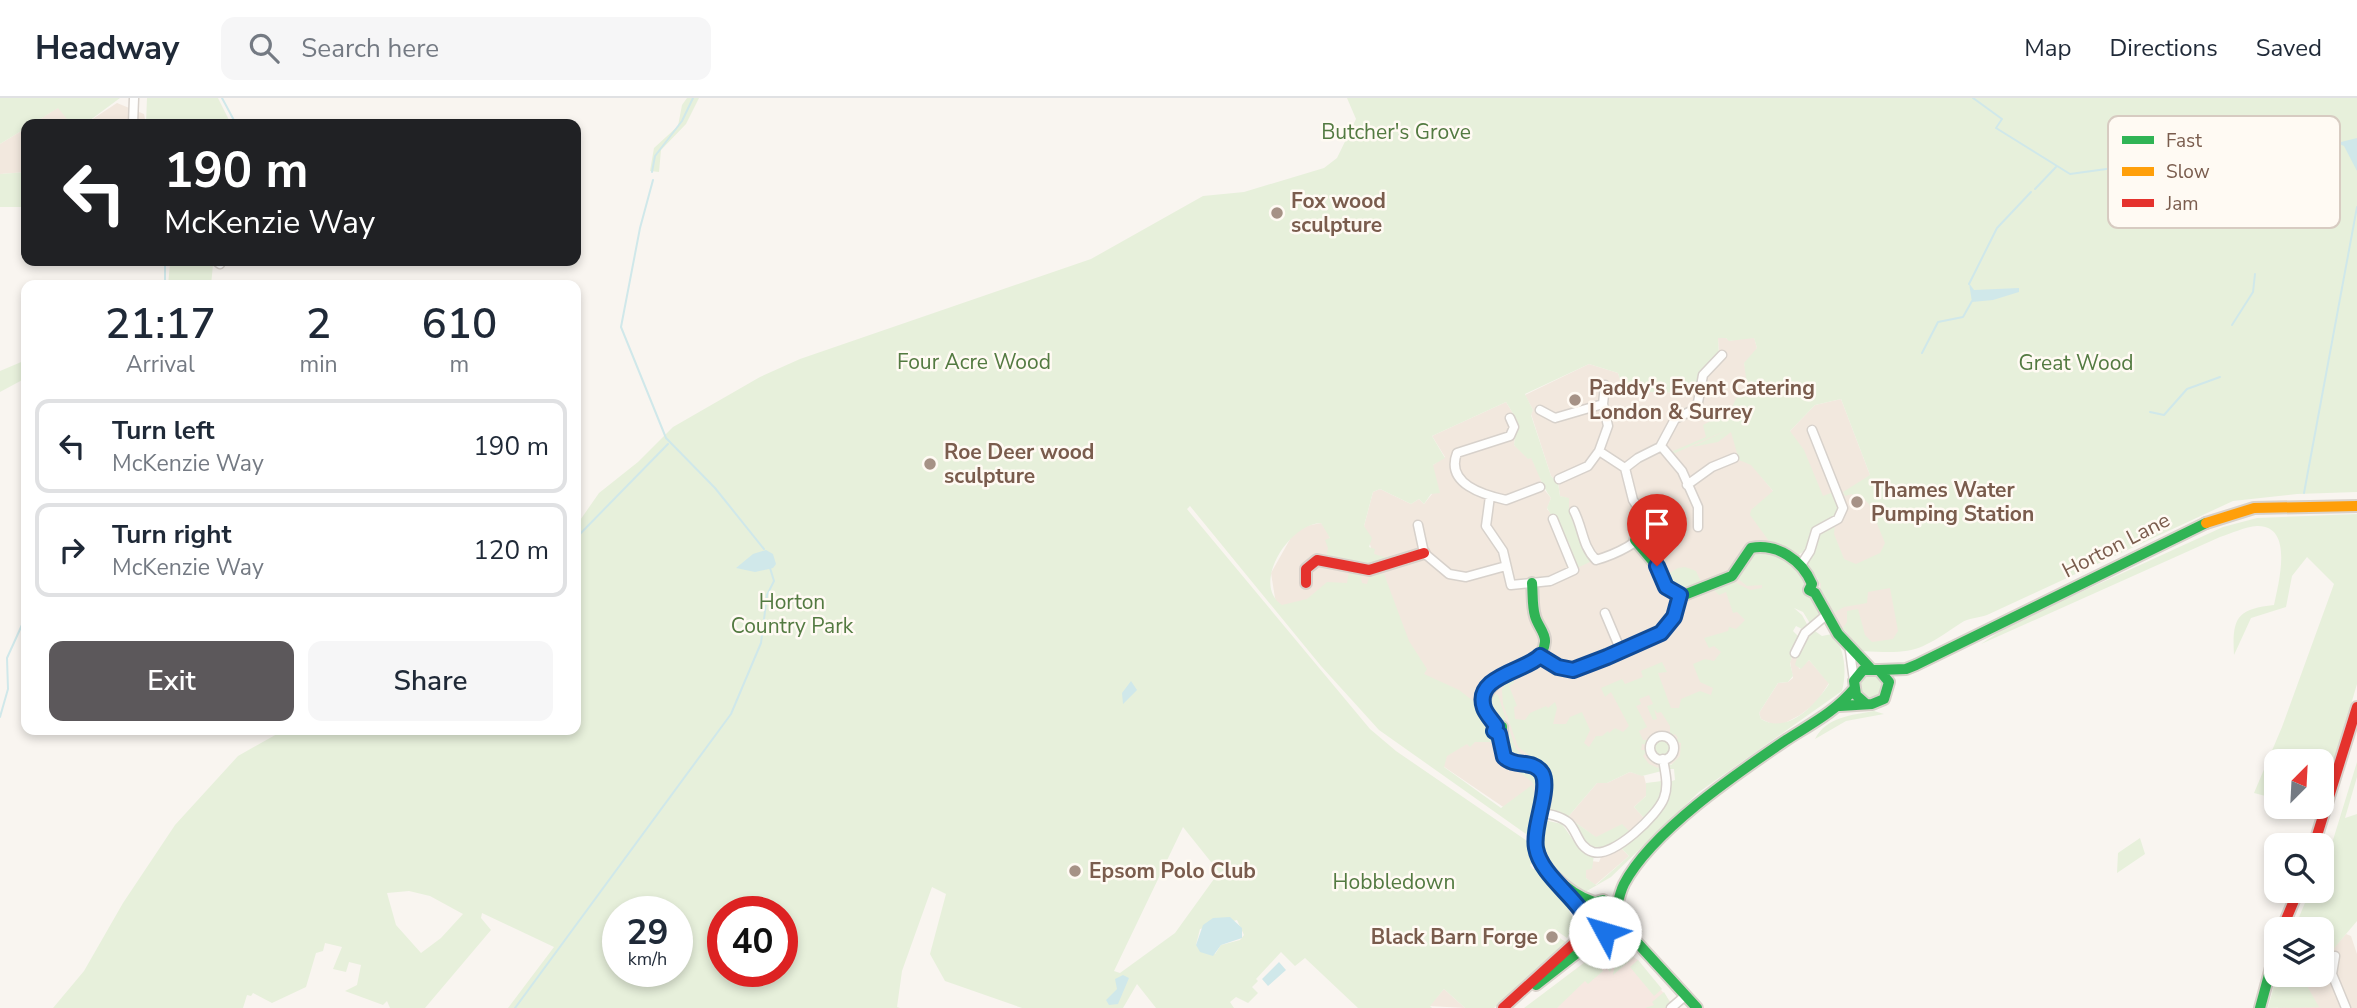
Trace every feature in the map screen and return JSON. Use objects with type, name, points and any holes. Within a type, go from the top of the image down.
[{"type":"street","points":[[133,119],[134,98]]},
{"type":"street","points":[[1625,468],[1661,446],[1675,419],[1698,407],[1699,382],[1722,355]]},
{"type":"street","points":[[1559,478],[1588,466],[1600,451],[1608,426],[1603,404],[1605,385]]},
{"type":"street","points":[[1540,410],[1554,419],[1603,404]]},
{"type":"street","points":[[1510,418],[1514,427],[1510,436],[1456,454],[1457,473],[1469,487],[1509,500],[1540,487]]},
{"type":"street","points":[[1801,565],[1811,548],[1816,531],[1838,519],[1843,508],[1812,430]]},
{"type":"street","points":[[1467,437],[1470,448]]},
{"type":"street","points":[[1661,446],[1677,463],[1698,507],[1698,527]]},
{"type":"street","points":[[1574,511],[1583,527],[1582,538],[1594,559],[1617,553],[1650,525],[1633,500],[1625,468],[1616,459],[1600,451]]},
{"type":"street","points":[[1687,485],[1712,467],[1734,458]]},
{"type":"street","points":[[1490,496],[1486,526],[1491,538],[1502,550],[1511,585],[1551,580],[1575,568],[1553,519]]},
{"type":"street","name":"Horton Lane","points":[[1889,686],[1906,668],[2108,573],[2193,527],[2254,508],[2357,506]]},
{"type":"street","points":[[1419,525],[1424,553]]},
{"type":"street","points":[[1635,540],[1655,563],[1666,587],[1680,595],[1692,594],[1732,576],[1744,554],[1757,546],[1773,548],[1801,565],[1825,616],[1850,651],[1887,678],[1889,686],[1884,699],[1840,706]]},
{"type":"street","points":[[1306,583],[1306,569],[1317,560],[1370,570],[1424,553],[1430,555],[1442,570],[1458,577],[1506,566]]},
{"type":"street","points":[[1531,583],[1535,617],[1545,640],[1540,656],[1501,676],[1486,691],[1483,706],[1498,730],[1501,751],[1508,761],[1532,765],[1542,774],[1544,785],[1535,830],[1537,853],[1544,866],[1560,883],[1594,931],[1606,932],[1640,947]]},
{"type":"street","points":[[1540,656],[1558,667],[1573,670],[1621,651],[1665,630],[1674,617],[1680,595]]},
{"type":"street","points":[[1605,613],[1621,651]]},
{"type":"street","points":[[1796,653],[1803,636],[1825,616]]},
{"type":"street","points":[[1850,651],[1854,685],[1865,703]]},
{"type":"street","name":"Horton Lane","points":[[1874,669],[1906,668]]},
{"type":"street","points":[[1503,1008],[1581,936],[1587,908],[1629,876],[1694,807],[1840,706],[1863,670],[1874,669]]},
{"type":"street","points":[[2318,833],[2357,707]]},
{"type":"street","points":[[1538,812],[1566,821],[1588,849],[1598,853],[1609,850],[1660,807],[1666,788],[1663,760]]},
{"type":"street","points":[[1515,997],[1549,976],[1615,925],[1619,892],[1629,876]]},
{"type":"street","points":[[1560,883],[1578,896],[1608,902],[1640,947],[1694,1008]]},
{"type":"street","points":[[2335,956],[2332,974],[2347,1008]]},
{"type":"street","points":[[2259,1004],[2264,987]]},
{"type":"street","points":[[1671,1008],[1685,996]]},
{"type":"shaded area","points":[[117,103],[144,114],[145,119],[93,119]]},
{"type":"shaded area","points":[[59,107],[67,119],[40,119]]},
{"type":"shaded area","points":[[21,131],[21,172],[0,174],[0,144]]},
{"type":"shaded area","points":[[1754,337],[1757,348],[1752,360],[1744,363],[1750,387],[1751,464],[1773,491],[1769,541],[1765,553],[1790,584],[1678,762],[1659,768],[1531,759],[1543,764],[1561,789],[1549,789],[1548,800],[1534,797],[1518,817],[1437,762],[1280,612],[1271,573],[1293,534],[1306,526],[1321,523],[1327,529],[1333,548],[1373,554],[1364,526],[1373,492],[1380,489],[1411,504],[1419,499],[1424,504],[1432,494],[1433,465],[1445,457],[1432,436],[1506,402],[1517,420],[1514,445],[1531,457],[1543,488],[1551,498],[1547,509],[1562,525],[1564,540],[1570,550],[1583,544],[1579,537],[1580,532],[1572,521],[1575,519],[1569,509],[1569,499],[1560,496],[1558,483],[1551,476],[1531,414],[1533,410],[1525,395],[1589,364],[1618,373],[1624,392],[1648,390],[1674,393],[1697,387],[1702,371],[1719,355],[1718,338],[1730,341]]},
{"type":"shaded area","points":[[1841,399],[1870,475],[1921,642],[1862,651],[1823,604],[1790,431],[1815,405]]},
{"type":"shaded area","points":[[1794,652],[1797,653],[1799,669],[1809,660],[1829,683],[1816,703],[1800,715],[1783,724],[1772,724],[1761,719],[1759,713],[1778,683],[1788,682],[1793,678],[1790,662]]},
{"type":"shaded area","points":[[1630,772],[1644,776],[1647,788],[1646,796],[1634,807],[1645,819],[1629,831],[1598,839],[1568,817],[1597,783],[1607,783]]},
{"type":"shaded area","points":[[1620,847],[1629,856],[1595,885],[1586,878],[1586,869],[1591,861],[1599,862],[1601,857]]},
{"type":"shaded area","points":[[2346,934],[2351,936],[2357,954],[2357,1008],[2278,1008],[2282,987],[2334,987],[2334,948]]},
{"type":"shaded area","points":[[1614,945],[1638,960],[1675,1008],[1557,1008],[1546,992],[1603,948]]},
{"type":"shaded area","points":[[1444,989],[1465,1008],[1429,1006]]},
{"type":"green space","points":[[0,98],[120,98],[92,119],[67,119],[58,108],[40,119],[21,119],[21,131],[0,144]]},
{"type":"green space","points":[[147,98],[218,98],[228,119],[146,119]]},
{"type":"green space","points":[[687,98],[699,98],[686,124],[661,150],[659,172],[650,171],[654,148],[678,126],[682,105]]},
{"type":"green space","points":[[1347,98],[2357,98],[2357,492],[2297,494],[2233,501],[1987,615],[1964,621],[1935,640],[1915,649],[1893,652],[1862,651],[1843,628],[1847,622],[1847,611],[1858,609],[1865,635],[1872,642],[1893,639],[1898,631],[1890,588],[1868,592],[1867,603],[1844,607],[1830,615],[1820,595],[1821,584],[1807,562],[1817,534],[1835,525],[1834,534],[1844,559],[1856,564],[1880,553],[1885,543],[1869,504],[1862,497],[1855,500],[1852,494],[1845,496],[1843,492],[1870,475],[1841,399],[1815,405],[1790,431],[1804,450],[1823,496],[1836,491],[1840,512],[1815,528],[1807,549],[1797,556],[1769,541],[1750,515],[1751,510],[1773,491],[1751,465],[1739,460],[1731,432],[1718,442],[1692,447],[1729,429],[1673,454],[1671,452],[1706,437],[1703,425],[1731,410],[1736,398],[1748,392],[1744,363],[1757,348],[1754,338],[1729,341],[1726,338],[1718,338],[1719,355],[1702,371],[1697,387],[1675,392],[1624,392],[1618,373],[1589,364],[1525,394],[1533,410],[1531,415],[1551,476],[1558,483],[1560,496],[1569,498],[1569,509],[1575,519],[1572,521],[1578,525],[1580,541],[1592,561],[1577,568],[1569,543],[1560,532],[1562,526],[1558,526],[1547,508],[1551,498],[1531,458],[1528,459],[1514,445],[1517,420],[1506,402],[1432,436],[1445,458],[1433,465],[1440,493],[1431,494],[1424,504],[1419,499],[1411,504],[1380,489],[1373,492],[1364,526],[1372,538],[1369,547],[1375,549],[1374,554],[1388,558],[1390,555],[1394,560],[1373,568],[1326,558],[1328,548],[1325,540],[1330,538],[1321,523],[1297,533],[1286,544],[1272,571],[1270,584],[1273,596],[1282,605],[1307,599],[1327,582],[1347,583],[1349,572],[1360,574],[1362,583],[1367,584],[1370,574],[1384,574],[1409,641],[1427,669],[1424,674],[1459,690],[1477,704],[1478,713],[1488,723],[1494,739],[1494,742],[1475,742],[1470,747],[1467,744],[1447,756],[1444,767],[1501,808],[1532,785],[1536,797],[1529,836],[1379,730],[1321,666],[1190,506],[1187,509],[1191,514],[1370,729],[1396,751],[1530,843],[1535,861],[1530,865],[1533,869],[1540,869],[1564,900],[1575,923],[1567,938],[1557,931],[1554,934],[1551,932],[1546,938],[1551,941],[1558,937],[1569,944],[1494,1008],[1465,1008],[1444,989],[1430,1006],[1432,1008],[1358,1008],[1305,958],[1295,966],[1281,952],[1256,979],[1258,981],[1252,987],[1258,993],[1248,1003],[1236,997],[1230,1002],[1234,1008],[1156,1008],[1137,984],[1123,1008],[1022,1008],[945,981],[930,954],[946,894],[932,887],[902,971],[897,1007],[900,1008],[508,1008],[554,947],[482,913],[481,918],[491,930],[425,1008],[390,1008],[387,1001],[383,1005],[345,991],[357,985],[361,965],[349,962],[346,972],[333,969],[342,947],[325,943],[323,951],[316,953],[306,987],[272,1003],[253,993],[251,996],[247,995],[243,1008],[53,1008],[84,971],[123,903],[175,825],[238,756],[275,735],[581,735],[581,519],[599,493],[638,462],[673,427],[760,377],[800,359],[1091,259],[1203,196],[1244,192],[1324,168],[1337,158],[1356,119]],"holes":[[[1183,827],[1219,872],[1175,933],[1120,973],[1114,971]],[[409,891],[430,896],[463,914],[441,938],[421,953],[396,925],[387,893]],[[1237,920],[1244,935],[1240,940],[1221,945],[1215,954],[1196,945],[1200,929]]]},
{"type":"green space","points":[[21,172],[21,207],[0,207],[0,174]]},
{"type":"green space","points":[[170,266],[213,266],[212,280],[168,280]]},
{"type":"green space","points":[[21,362],[21,381],[0,392],[0,371]]},
{"type":"green space","points":[[2357,514],[2357,684],[2334,762],[2334,749],[2273,749],[2334,584],[2307,557],[2292,576],[2286,607],[2251,618],[2234,655],[2234,633],[2239,618],[2251,609],[2274,605],[2281,558],[2276,535],[2269,528],[2257,526],[2220,537],[1981,644],[2011,624],[2223,527],[2257,518]]},
{"type":"green space","points":[[1754,551],[1777,555],[1798,569],[1803,576],[1806,594],[1812,597],[1819,615],[1811,625],[1803,612],[1794,608],[1808,626],[1802,629],[1796,626],[1793,631],[1798,636],[1790,663],[1793,676],[1788,682],[1778,683],[1759,713],[1761,719],[1771,723],[1791,720],[1808,709],[1829,684],[1809,660],[1801,669],[1795,665],[1801,644],[1812,629],[1822,636],[1832,634],[1840,646],[1844,668],[1842,691],[1699,792],[1611,877],[1585,892],[1558,871],[1551,862],[1543,843],[1544,820],[1562,824],[1578,847],[1594,855],[1592,869],[1586,870],[1586,878],[1596,885],[1629,856],[1620,847],[1654,818],[1669,782],[1675,780],[1674,769],[1667,769],[1667,762],[1671,765],[1680,756],[1681,743],[1674,741],[1678,738],[1675,734],[1670,737],[1670,726],[1661,712],[1657,713],[1654,709],[1657,719],[1653,720],[1647,706],[1653,704],[1649,695],[1639,699],[1641,704],[1636,706],[1647,727],[1639,731],[1643,740],[1650,740],[1649,745],[1642,744],[1641,750],[1648,750],[1643,756],[1649,764],[1658,768],[1661,763],[1662,771],[1642,776],[1630,772],[1607,783],[1597,783],[1568,817],[1547,808],[1548,774],[1541,764],[1518,747],[1503,704],[1502,690],[1506,680],[1513,676],[1514,683],[1509,686],[1517,706],[1514,707],[1515,719],[1525,720],[1530,713],[1546,706],[1548,708],[1555,702],[1557,708],[1553,724],[1566,724],[1570,717],[1582,712],[1590,730],[1584,743],[1589,747],[1596,736],[1602,736],[1615,728],[1623,732],[1629,726],[1611,692],[1605,697],[1601,688],[1622,679],[1625,684],[1643,677],[1641,671],[1662,662],[1667,672],[1658,673],[1671,708],[1679,708],[1681,699],[1700,691],[1711,695],[1713,688],[1700,682],[1693,664],[1705,659],[1714,661],[1721,652],[1714,646],[1709,648],[1704,638],[1728,631],[1729,627],[1736,629],[1745,620],[1737,612],[1733,613],[1726,592],[1719,595],[1713,589],[1735,582],[1750,590],[1762,588],[1762,585],[1747,586],[1736,577]]},
{"type":"green space","points":[[1685,567],[1696,571],[1702,584],[1680,590],[1669,584],[1666,575]]},
{"type":"green space","points":[[1869,671],[1883,677],[1884,693],[1871,701],[1861,697],[1857,681]]},
{"type":"green space","points":[[1489,692],[1498,695],[1515,747],[1527,760],[1514,759],[1504,749],[1505,724],[1488,708]]},
{"type":"green space","points":[[1874,711],[1884,714],[1846,721],[1815,739],[1833,722]]},
{"type":"green space","points":[[1662,739],[1668,742],[1671,748],[1668,754],[1662,757],[1656,754],[1653,748],[1656,742]]},
{"type":"green space","points":[[2357,762],[2357,777],[2345,818],[2357,814],[2357,921],[2334,948],[2334,917],[2299,917],[2305,903],[2334,903],[2334,837]]},
{"type":"green space","points":[[1511,766],[1535,772],[1540,785],[1538,796],[1532,782]]},
{"type":"green space","points":[[2264,769],[2264,796],[2254,793]]},
{"type":"green space","points":[[1662,781],[1661,796],[1645,819],[1634,807],[1646,796],[1646,783]]},
{"type":"green space","points":[[1572,820],[1596,837],[1622,824],[1629,831],[1611,846],[1595,848],[1585,841]]},
{"type":"green space","points":[[2140,838],[2145,854],[2117,873],[2118,853]]},
{"type":"green space","points":[[1608,945],[1613,964],[1610,972],[1596,953]]},
{"type":"green space","points":[[1610,945],[1634,957],[1613,975],[1615,964]]},
{"type":"green space","points":[[1592,957],[1603,971],[1588,984],[1585,981],[1557,1008],[1524,1008]]},
{"type":"green space","points":[[1638,960],[1662,989],[1654,996],[1630,967]]},
{"type":"green space","points":[[2274,987],[2308,987],[2319,1007],[2268,1008]]},
{"type":"green space","points":[[1664,992],[1671,1004],[1666,1008],[1645,1008],[1654,1005],[1652,1002]]},
{"type":"water","points":[[2357,138],[2357,171],[2344,146],[2340,142]]},
{"type":"water","points":[[1969,283],[1974,290],[2019,288],[2019,292],[1993,300],[1972,302]]},
{"type":"water","points":[[766,550],[773,554],[776,564],[773,568],[755,572],[736,568],[753,554]]},
{"type":"water","points":[[1131,681],[1137,690],[1123,704],[1122,693]]},
{"type":"water","points":[[1230,917],[1242,928],[1242,938],[1221,945],[1213,956],[1200,952],[1196,945],[1203,925],[1213,918]]},
{"type":"water","points":[[1279,962],[1286,970],[1268,986],[1262,979]]},
{"type":"water","points":[[1123,975],[1129,978],[1118,1004],[1109,1005],[1106,1000],[1117,989],[1115,979]]},
{"type":"waterway","points":[[222,98],[233,119]]},
{"type":"waterway","points":[[652,172],[655,156],[682,121],[693,98]]},
{"type":"waterway","points":[[1973,98],[2002,119],[1996,128],[2070,174],[2108,169]]},
{"type":"waterway","points":[[2035,189],[2056,167]]},
{"type":"waterway","points":[[653,180],[640,228],[621,327],[666,438],[715,488],[764,549]]},
{"type":"waterway","points":[[1969,284],[1997,228],[2031,192]]},
{"type":"waterway","points":[[2304,493],[2357,207]]},
{"type":"waterway","points":[[165,266],[165,280]]},
{"type":"waterway","points":[[2232,325],[2253,292],[2255,274]]},
{"type":"waterway","points":[[1922,353],[1938,322],[1963,317],[1972,301]]},
{"type":"waterway","points":[[2150,412],[2164,415],[2187,389],[2220,377]]},
{"type":"waterway","points":[[581,533],[668,444]]},
{"type":"waterway","points":[[515,1008],[731,714],[761,643],[767,595],[774,581],[770,568]]},
{"type":"waterway","points":[[0,717],[8,689],[7,658],[21,627]]},
{"type":"traffic: fast","points":[[1879,670],[1906,669],[1916,665],[2206,523]]},
{"type":"traffic: fast","points":[[1635,540],[1656,565],[1666,587],[1684,595],[1732,576],[1751,548],[1770,548],[1788,555],[1808,575],[1812,584],[1809,590],[1815,593],[1838,634],[1870,668]]},
{"type":"traffic: fast","points":[[1532,583],[1534,612],[1545,639],[1542,653],[1526,666],[1495,683],[1487,693],[1483,706],[1496,726],[1502,727],[1502,754],[1535,767],[1543,777],[1545,801],[1536,834],[1542,860],[1553,875],[1567,887],[1594,902]]},
{"type":"traffic: fast","points":[[1840,706],[1872,704],[1884,699],[1889,682],[1879,670],[1863,670],[1854,681],[1856,695],[1865,703]]},
{"type":"traffic: fast","points":[[1616,910],[1623,887],[1637,864],[1674,824],[1744,769],[1831,711],[1854,689]]},
{"type":"traffic: fast","points":[[1617,914],[1614,926],[1603,932],[1591,929],[1585,918],[1592,903],[1603,900],[1612,905],[1632,937],[1697,1008]]},
{"type":"traffic: fast","points":[[1536,985],[1604,932]]},
{"type":"traffic: fast","points":[[2260,1008],[2266,987]]},
{"type":"traffic: slow","points":[[2206,523],[2254,508],[2357,506]]},
{"type":"traffic: jam","points":[[1306,583],[1306,569],[1317,560],[1369,570],[1424,553]]},
{"type":"traffic: jam","points":[[2318,833],[2357,707]]},
{"type":"traffic: jam","points":[[2287,917],[2293,903]]},
{"type":"traffic: jam","points":[[1503,1008],[1580,938],[1586,921]]},
{"type":"place","name":"Fox wood sculpture","points":[[1277,213]]},
{"type":"place","name":"Paddy's Event Catering London & Surrey","points":[[1575,400]]},
{"type":"place","name":"Roe Deer wood sculpture","points":[[930,464]]},
{"type":"place","name":"Thames Water Pumping Station","points":[[1857,502]]},
{"type":"place","name":"Epsom Polo Club","points":[[1075,871]]},
{"type":"place","name":"Black Barn Forge","points":[[1552,937]]},
{"type":"route","points":[[1605,932],[1590,928],[1580,909],[1541,861],[1536,850],[1535,835],[1544,785],[1543,775],[1532,765],[1513,763],[1504,757],[1500,749],[1499,734],[1494,731],[1496,726],[1484,710],[1483,700],[1486,691],[1497,679],[1540,656],[1560,668],[1579,669],[1661,633],[1674,617],[1680,595],[1666,587],[1657,566]]},
{"type":"park label","name":"Butcher's Grove","points":[[1396,132]]},
{"type":"park label","name":"Four Acre Wood","points":[[974,362]]},
{"type":"park label","name":"Great Wood","points":[[2076,363]]},
{"type":"park label","name":"Horton Country Park","points":[[792,614]]},
{"type":"park label","name":"Hobbledown","points":[[1394,882]]}]
